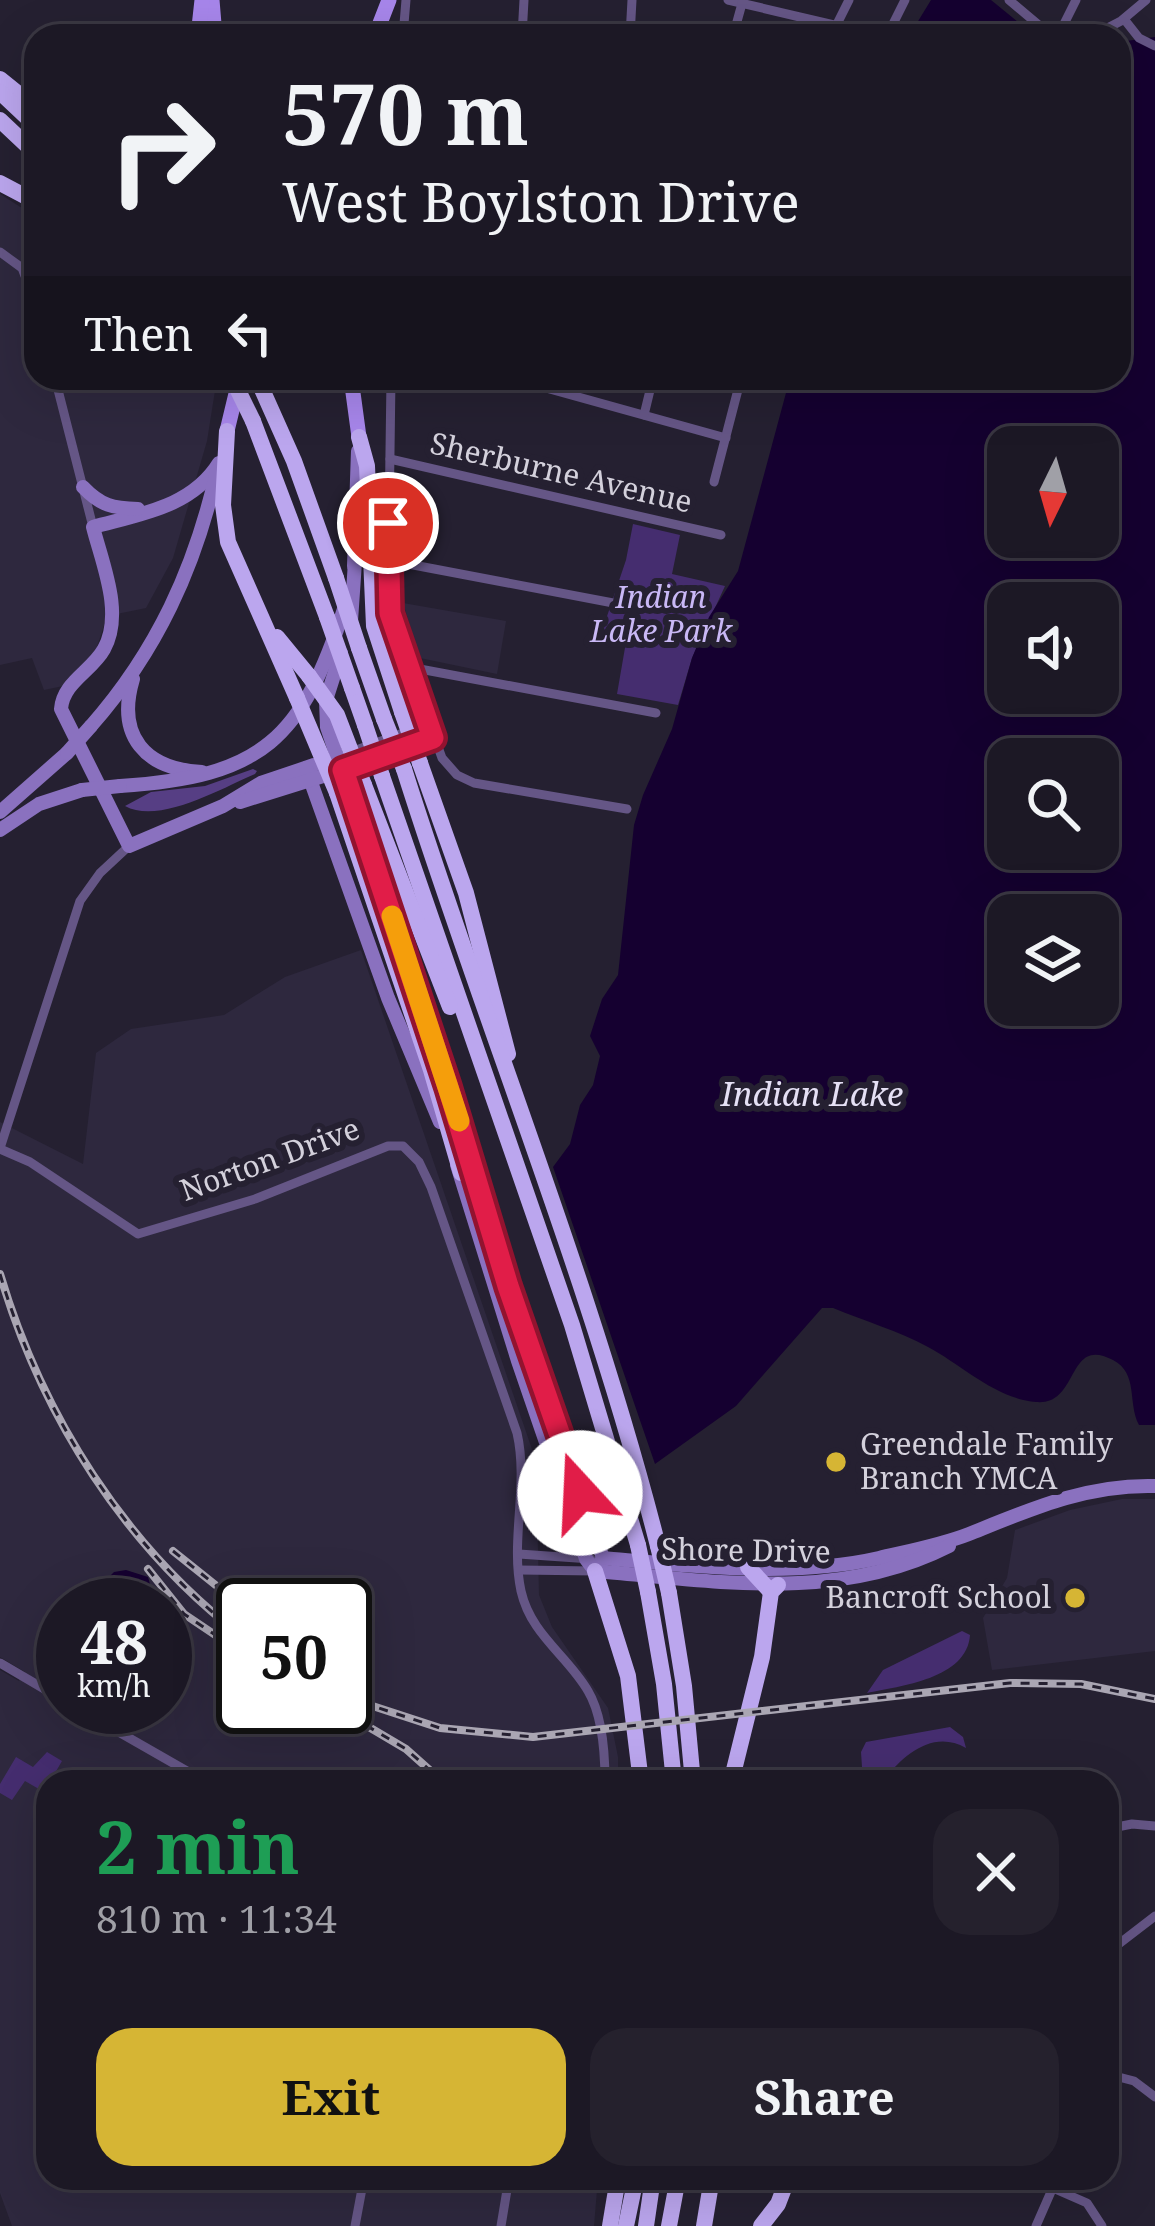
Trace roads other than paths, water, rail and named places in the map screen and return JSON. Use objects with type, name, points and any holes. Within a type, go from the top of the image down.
[{"type":"highway","points":[[0,79],[24,98]]},
{"type":"highway","points":[[0,92],[24,115]]},
{"type":"highway","points":[[0,120],[24,143]]},
{"type":"highway","points":[[241,390],[327,617],[601,1413],[648,1592],[673,1770]]},
{"type":"highway","points":[[263,390],[294,461],[359,648],[412,766],[449,913],[619,1402],[670,1592],[692,1770]]},
{"type":"highway","points":[[227,431],[224,505],[228,542],[337,793],[461,1173]]},
{"type":"highway","points":[[359,437],[367,466],[374,626],[393,716]]},
{"type":"highway","points":[[240,574],[280,642],[337,715],[401,886],[504,1131]]},
{"type":"highway","points":[[595,1563],[628,1676],[640,1770]]},
{"type":"highway","points":[[734,1770],[762,1657],[772,1587],[748,1568]]},
{"type":"highway","points":[[610,2226],[616,2190]]},
{"type":"highway","points":[[626,2226],[634,2190]]},
{"type":"highway","points":[[646,2226],[651,2190]]},
{"type":"highway","points":[[669,2226],[676,2190]]},
{"type":"highway","points":[[682,2226],[686,2190]]},
{"type":"highway","points":[[704,2226],[710,2190]]},
{"type":"highway","points":[[711,2190],[719,2226]]},
{"type":"highway","points":[[762,2223],[781,2190]]},
{"type":"main road","points":[[0,812],[67,753],[140,663],[184,583],[219,463],[234,390]]},
{"type":"main road","points":[[353,390],[359,437],[354,609],[326,700],[327,728],[448,1087],[595,1563]]},
{"type":"main road","points":[[219,463],[191,494],[93,527],[112,605],[112,627],[99,656],[65,692],[61,709],[129,846],[224,806],[261,783],[341,763]]},
{"type":"main road","points":[[83,487],[97,502],[113,508],[155,509]]},
{"type":"main road","points":[[0,830],[39,804],[82,790],[187,780],[217,773],[262,750],[304,707],[331,649],[355,562]]},
{"type":"main road","points":[[140,663],[128,708],[139,746],[170,768],[217,773]]},
{"type":"main road","points":[[308,774],[388,998],[461,1173],[518,1361],[595,1563]]},
{"type":"main road","name":"Shore Drive","points":[[595,1563],[748,1568],[852,1563],[964,1536],[1072,1494],[1155,1486]]},
{"type":"main road","name":"Shore Drive","points":[[595,1563],[772,1587],[827,1583],[882,1572],[931,1555],[964,1536]]},
{"type":"street","points":[[728,0],[812,24]]},
{"type":"street","points":[[1009,0],[1038,24]]},
{"type":"street","points":[[1121,24],[1146,0]]},
{"type":"street","points":[[1131,28],[1155,46]]},
{"type":"street","points":[[0,252],[24,273]]},
{"type":"street","points":[[58,390],[93,527]]},
{"type":"street","points":[[391,390],[390,613],[433,738],[451,770],[470,782],[627,808]]},
{"type":"street","points":[[572,390],[726,438]]},
{"type":"street","points":[[644,415],[650,390]]},
{"type":"street","points":[[714,482],[738,390]]},
{"type":"street","name":"Sherburne Avenue","points":[[389,459],[721,535]]},
{"type":"street","points":[[387,560],[629,606]]},
{"type":"street","points":[[409,667],[656,713]]},
{"type":"street","points":[[341,763],[428,724]]},
{"type":"street","points":[[341,763],[433,738]]},
{"type":"street","points":[[0,1148],[81,898],[100,872],[129,846]]},
{"type":"street","name":"Norton Drive","points":[[0,1148],[30,1162],[138,1234],[255,1199],[388,1146],[403,1145],[410,1151],[431,1187],[518,1433],[519,1570],[524,1600],[536,1628],[595,1705],[603,1770]]},
{"type":"street","name":"Shore Drive","points":[[519,1555],[595,1563]]},
{"type":"street","name":"Shore Drive","points":[[519,1570],[595,1563]]},
{"type":"street","points":[[0,1663],[36,1684]]},
{"type":"street","points":[[122,1734],[185,1770]]},
{"type":"street","points":[[1119,1827],[1155,1826]]},
{"type":"street","points":[[1119,1944],[1150,1920],[1155,1935]]},
{"type":"street","points":[[1119,2077],[1134,2080],[1155,2097]]},
{"type":"street","points":[[355,2226],[362,2190]]},
{"type":"street","points":[[501,2226],[506,2190]]},
{"type":"street","points":[[1036,2226],[1053,2190]]},
{"type":"street","points":[[1067,2190],[1088,2203],[1102,2226]]},
{"type":"water","points":[[931,0],[991,0],[1020,24],[916,24]]},
{"type":"water","name":"Indian Lake","points":[[1155,37],[1155,1425],[1139,1425],[1126,1373],[1113,1360],[1087,1357],[1060,1394],[1050,1400],[1021,1400],[917,1341],[833,1308],[822,1308],[736,1406],[655,1464],[553,1167],[570,1144],[580,1105],[593,1085],[600,1056],[590,1036],[602,999],[618,975],[634,825],[709,617],[738,571],[787,390],[1131,390],[1131,40]]},
{"type":"water","points":[[126,1570],[148,1578],[108,1578]]},
{"type":"railway","points":[[0,1274],[39,1378],[93,1475],[161,1562],[216,1614]]},
{"type":"railway","points":[[173,1551],[216,1585]]},
{"type":"railway","points":[[148,1569],[184,1614],[216,1636]]},
{"type":"railway","points":[[372,1706],[440,1728],[533,1737],[1010,1683],[1081,1684],[1155,1699]]},
{"type":"railway","points":[[372,1729],[430,1770]]},
{"type":"place","name":"Greendale Family Branch YMCA","points":[[836,1462]]},
{"type":"place","name":"Bancroft School","points":[[1075,1598]]},
{"type":"park label","name":"Indian Lake Park","points":[[661,615]]}]
